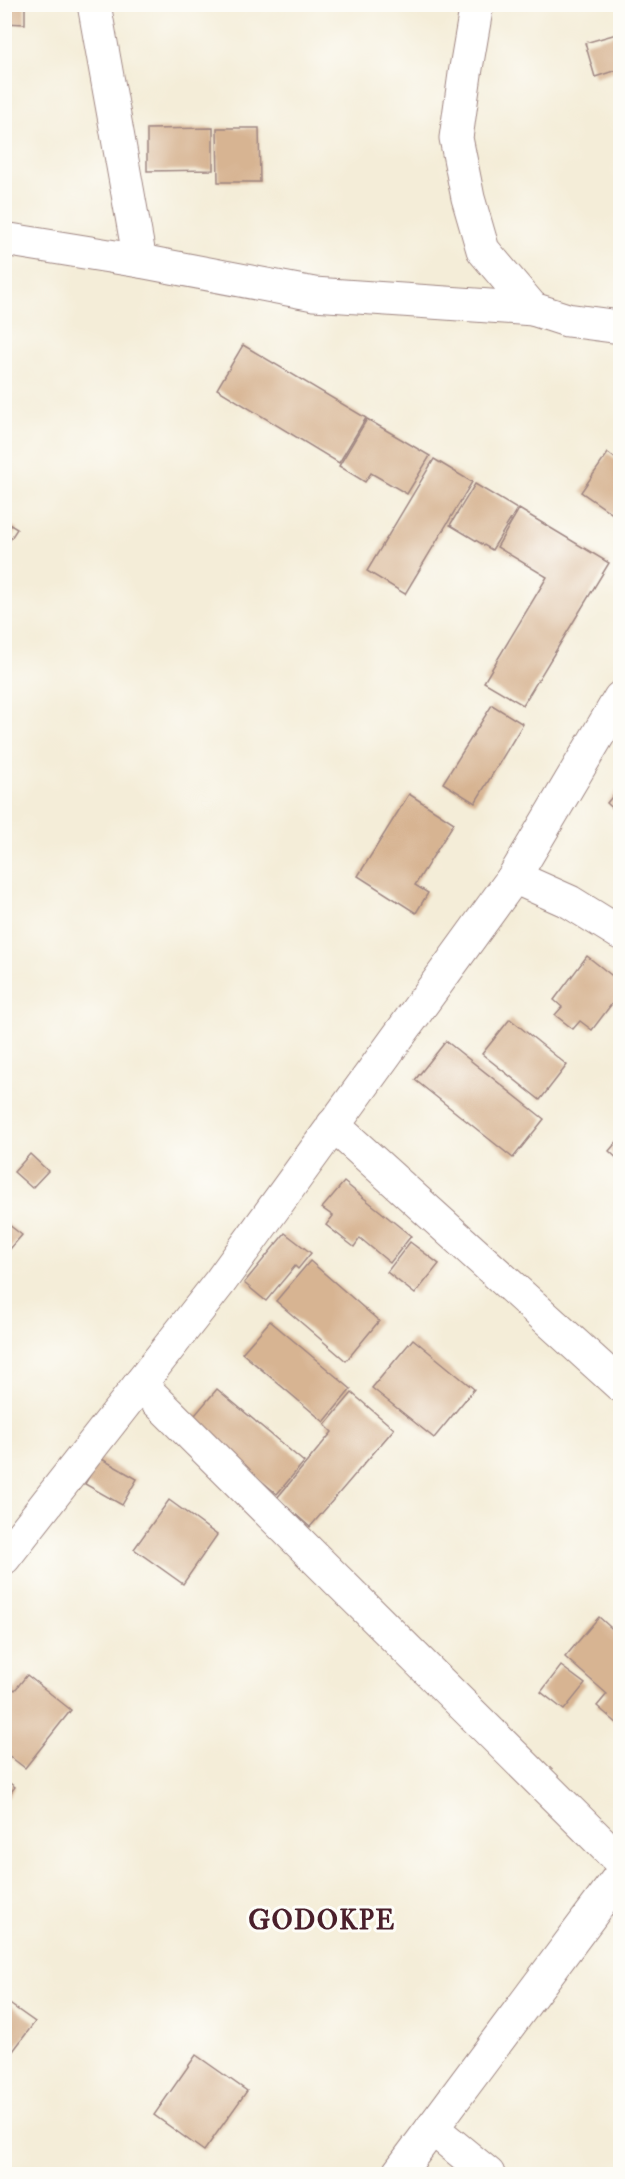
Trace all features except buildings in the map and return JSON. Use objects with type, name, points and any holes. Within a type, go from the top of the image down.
[{"type":"street","points":[[94,4],[140,261]]},
{"type":"street","points":[[477,4],[456,138],[468,198],[483,250],[533,309]]},
{"type":"street","points":[[4,239],[140,261],[314,294],[533,309],[567,320],[621,327]]},
{"type":"street","points":[[4,1558],[220,1281],[514,877],[621,698]]},
{"type":"street","points":[[514,877],[570,902],[621,933]]},
{"type":"street","points":[[333,1125],[621,1385]]},
{"type":"street","points":[[140,1384],[621,1861]]},
{"type":"street","points":[[398,2175],[621,1876]]},
{"type":"street","points":[[432,2128],[488,2175]]},
{"type":"district","name":"GODOKPE","points":[[322,1921]]}]
